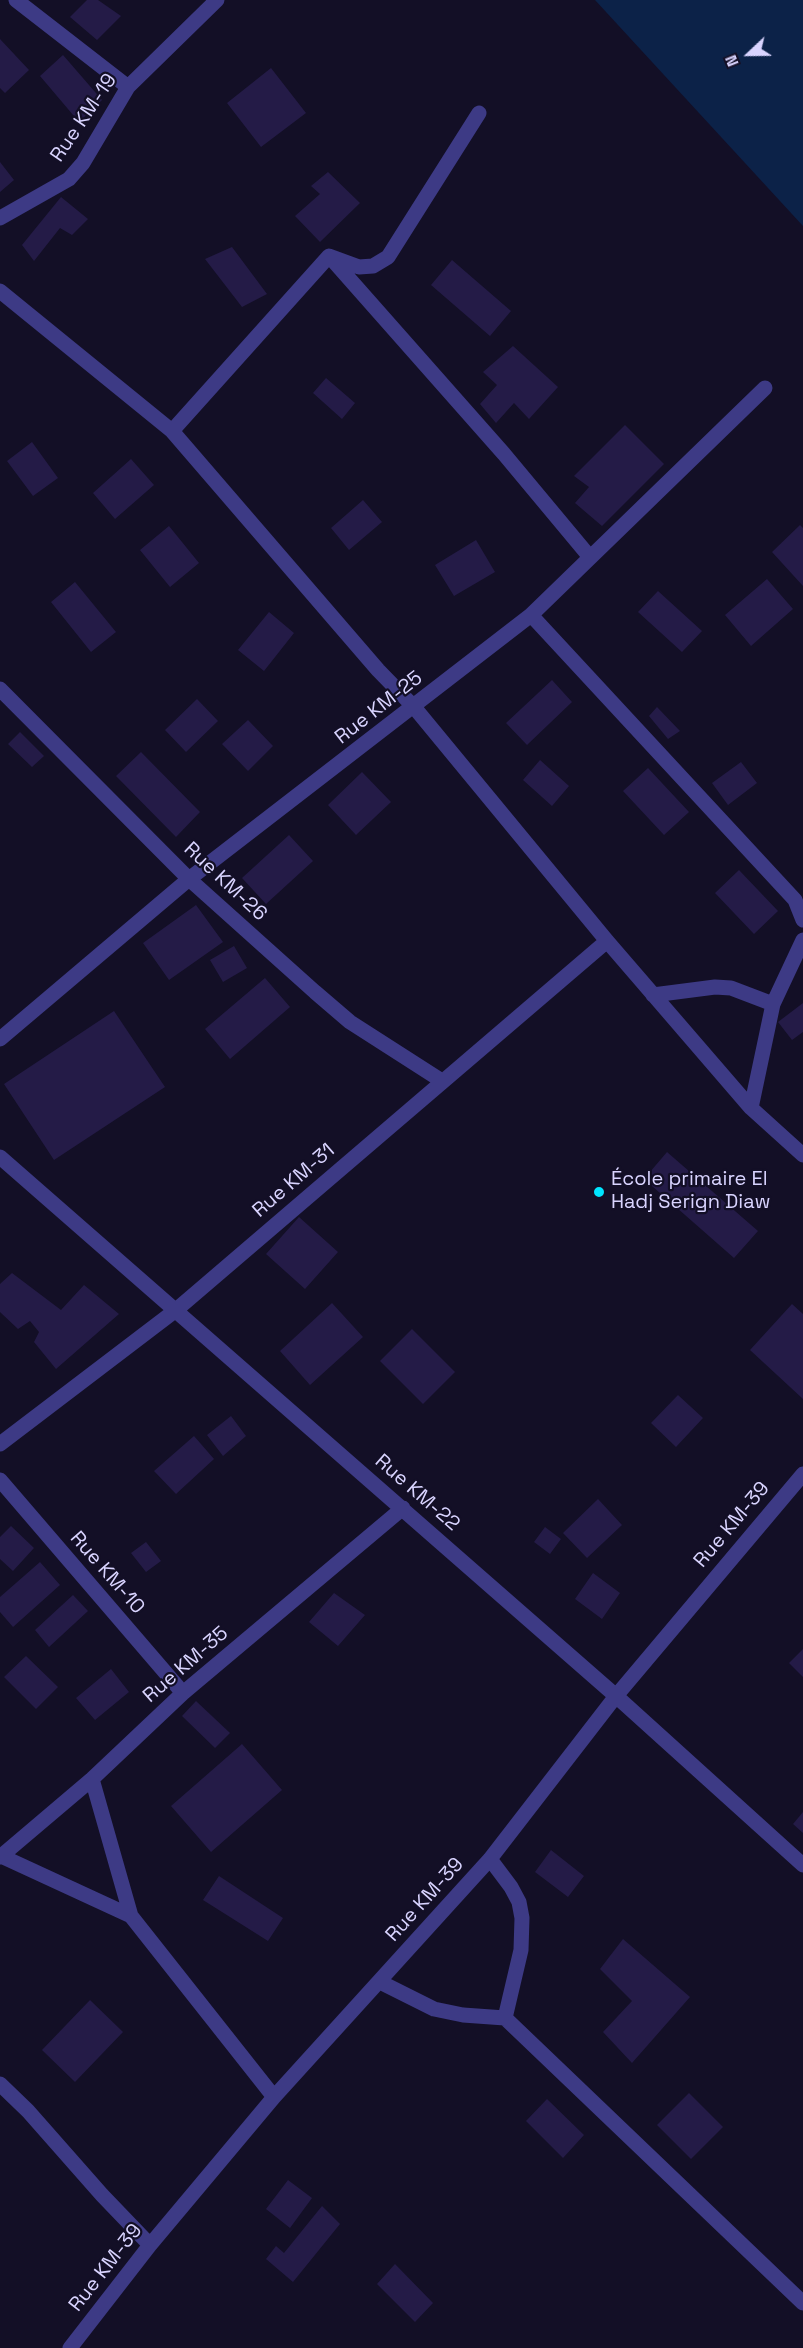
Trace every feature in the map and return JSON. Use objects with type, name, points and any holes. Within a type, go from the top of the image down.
[{"type":"street","points":[[16,0],[128,87]]},
{"type":"street","name":"Rue KM-19","points":[[0,218],[69,179],[83,163],[128,87],[217,0]]},
{"type":"street","points":[[329,256],[359,267],[373,266],[388,257],[479,113]]},
{"type":"street","points":[[172,431],[329,256]]},
{"type":"street","points":[[329,256],[504,454],[590,556]]},
{"type":"street","points":[[0,291],[172,431],[370,661],[414,707],[607,941],[751,1108],[803,1155]]},
{"type":"street","name":"Rue KM-25","points":[[0,1040],[189,879],[531,615],[765,388]]},
{"type":"street","points":[[531,615],[795,900],[803,920]]},
{"type":"street","name":"Rue KM-26","points":[[0,689],[189,879],[350,1022],[442,1081]]},
{"type":"street","points":[[751,1108],[773,1004],[803,940]]},
{"type":"street","name":"Rue KM-31","points":[[0,1444],[176,1310],[607,941]]},
{"type":"street","points":[[653,995],[731,988],[773,1004]]},
{"type":"street","name":"Rue KM-22","points":[[0,1157],[616,1695],[803,1865]]},
{"type":"street","name":"Rue KM-39","points":[[70,2348],[150,2245],[274,2097],[490,1859],[616,1695],[803,1474]]},
{"type":"street","name":"Rue KM-10","points":[[0,1480],[183,1693]]},
{"type":"street","name":"Rue KM-35","points":[[1,1856],[92,1779],[183,1693],[403,1508]]},
{"type":"street","points":[[92,1779],[131,1916],[274,2097]]},
{"type":"street","points":[[1,1856],[131,1916]]},
{"type":"street","points":[[490,1859],[511,1887],[519,1902],[522,1917],[521,1950],[505,2018]]},
{"type":"street","points":[[380,1982],[434,2009],[463,2015],[505,2018],[803,2303]]},
{"type":"street","points":[[0,2084],[28,2111],[102,2195],[150,2245]]},
{"type":"water","points":[[595,0],[803,0],[803,226]]},
{"type":"building","points":[[87,0],[98,0],[121,16],[97,40],[70,17]]},
{"type":"building","points":[[0,39],[29,70],[5,93],[0,88]]},
{"type":"building","points":[[63,55],[102,100],[79,122],[40,76]]},
{"type":"building","points":[[271,68],[306,113],[261,147],[227,103]]},
{"type":"building","points":[[0,162],[14,180],[0,192]]},
{"type":"building","points":[[328,172],[360,203],[320,242],[295,216],[320,194],[311,186]]},
{"type":"building","points":[[61,197],[88,219],[72,235],[60,228],[34,261],[22,245]]},
{"type":"building","points":[[232,247],[267,294],[242,307],[205,259]]},
{"type":"building","points":[[452,260],[511,311],[490,336],[431,285]]},
{"type":"building","points":[[513,346],[558,387],[529,419],[514,403],[496,423],[480,404],[497,385],[483,372]]},
{"type":"building","points":[[326,378],[355,403],[342,419],[313,393]]},
{"type":"building","points":[[625,425],[664,464],[602,526],[575,503],[589,487],[574,476]]},
{"type":"building","points":[[32,442],[58,478],[33,496],[7,461]]},
{"type":"building","points":[[131,459],[154,485],[115,519],[93,493]]},
{"type":"building","points":[[363,500],[382,522],[349,550],[331,528]]},
{"type":"building","points":[[800,525],[803,528],[803,586],[772,552]]},
{"type":"building","points":[[169,526],[199,563],[170,587],[140,550]]},
{"type":"building","points":[[476,540],[495,572],[454,596],[435,565]]},
{"type":"building","points":[[767,579],[793,609],[751,646],[725,615]]},
{"type":"building","points":[[75,582],[116,632],[91,652],[51,602]]},
{"type":"building","points":[[658,591],[702,631],[682,652],[638,612]]},
{"type":"building","points":[[269,612],[294,633],[264,671],[238,650]]},
{"type":"building","points":[[552,680],[572,702],[527,745],[506,723]]},
{"type":"building","points":[[197,699],[218,721],[186,752],[165,730]]},
{"type":"building","points":[[657,707],[680,731],[668,739],[649,716]]},
{"type":"building","points":[[248,720],[273,746],[248,771],[222,744]]},
{"type":"building","points":[[20,732],[44,756],[32,767],[8,744]]},
{"type":"building","points":[[141,752],[200,812],[176,837],[116,776]]},
{"type":"building","points":[[540,760],[569,786],[552,806],[523,780]]},
{"type":"building","points":[[741,762],[757,783],[728,805],[712,783]]},
{"type":"building","points":[[648,768],[689,812],[664,835],[623,791]]},
{"type":"building","points":[[362,772],[391,802],[356,835],[328,805]]},
{"type":"building","points":[[289,835],[313,861],[266,904],[242,878]]},
{"type":"building","points":[[739,870],[778,911],[754,934],[715,893]]},
{"type":"building","points":[[196,905],[223,942],[169,980],[143,943]]},
{"type":"building","points":[[234,946],[247,968],[223,982],[210,960]]},
{"type":"building","points":[[265,978],[290,1007],[230,1059],[205,1029]]},
{"type":"building","points":[[803,1003],[803,1032],[792,1040],[778,1022]]},
{"type":"building","points":[[114,1011],[165,1087],[54,1160],[4,1084]]},
{"type":"building","points":[[667,1152],[758,1231],[734,1258],[644,1179]]},
{"type":"building","points":[[299,1217],[338,1252],[305,1289],[266,1254]]},
{"type":"building","points":[[12,1273],[61,1310],[84,1285],[119,1314],[56,1369],[34,1342],[39,1332],[30,1321],[18,1329],[0,1312],[0,1284]]},
{"type":"building","points":[[332,1303],[363,1337],[310,1385],[280,1351]]},
{"type":"building","points":[[792,1304],[803,1314],[803,1399],[750,1350]]},
{"type":"building","points":[[412,1329],[455,1372],[423,1404],[380,1361]]},
{"type":"building","points":[[678,1395],[703,1418],[676,1447],[651,1423]]},
{"type":"building","points":[[231,1416],[246,1436],[223,1456],[207,1435]]},
{"type":"building","points":[[194,1436],[214,1459],[176,1494],[154,1471]]},
{"type":"building","points":[[598,1499],[622,1525],[587,1558],[563,1533]]},
{"type":"building","points":[[11,1526],[34,1548],[13,1571],[0,1559],[0,1537]]},
{"type":"building","points":[[545,1527],[561,1539],[550,1554],[534,1542]]},
{"type":"building","points":[[146,1542],[161,1561],[146,1572],[131,1553]]},
{"type":"building","points":[[40,1562],[60,1585],[13,1627],[0,1612],[0,1597]]},
{"type":"building","points":[[593,1573],[620,1593],[602,1619],[575,1599]]},
{"type":"building","points":[[334,1593],[365,1615],[338,1646],[309,1622]]},
{"type":"building","points":[[73,1595],[88,1611],[49,1647],[35,1630]]},
{"type":"building","points":[[803,1649],[803,1677],[789,1663]]},
{"type":"building","points":[[26,1656],[58,1687],[36,1709],[4,1677]]},
{"type":"building","points":[[111,1669],[129,1692],[95,1720],[76,1698]]},
{"type":"building","points":[[196,1701],[230,1733],[215,1748],[182,1716]]},
{"type":"building","points":[[242,1744],[282,1790],[211,1852],[171,1806]]},
{"type":"building","points":[[803,1812],[803,1833],[793,1824]]},
{"type":"building","points":[[551,1850],[584,1876],[568,1897],[535,1872]]},
{"type":"building","points":[[219,1876],[283,1918],[268,1941],[203,1900]]},
{"type":"building","points":[[623,1939],[690,1997],[632,2063],[603,2032],[632,2001],[600,1969]]},
{"type":"building","points":[[90,2000],[123,2032],[75,2082],[42,2050]]},
{"type":"building","points":[[689,2093],[723,2127],[691,2159],[657,2125]]},
{"type":"building","points":[[547,2099],[584,2135],[563,2158],[526,2121]]},
{"type":"building","points":[[288,2180],[312,2198],[290,2228],[266,2209]]},
{"type":"building","points":[[322,2206],[340,2224],[293,2282],[266,2259],[276,2246],[284,2253]]},
{"type":"building","points":[[395,2264],[433,2303],[415,2322],[377,2284]]},
{"type":"place","name":"École primaire El Hadj Serign Diaw","points":[[599,1192]]}]
